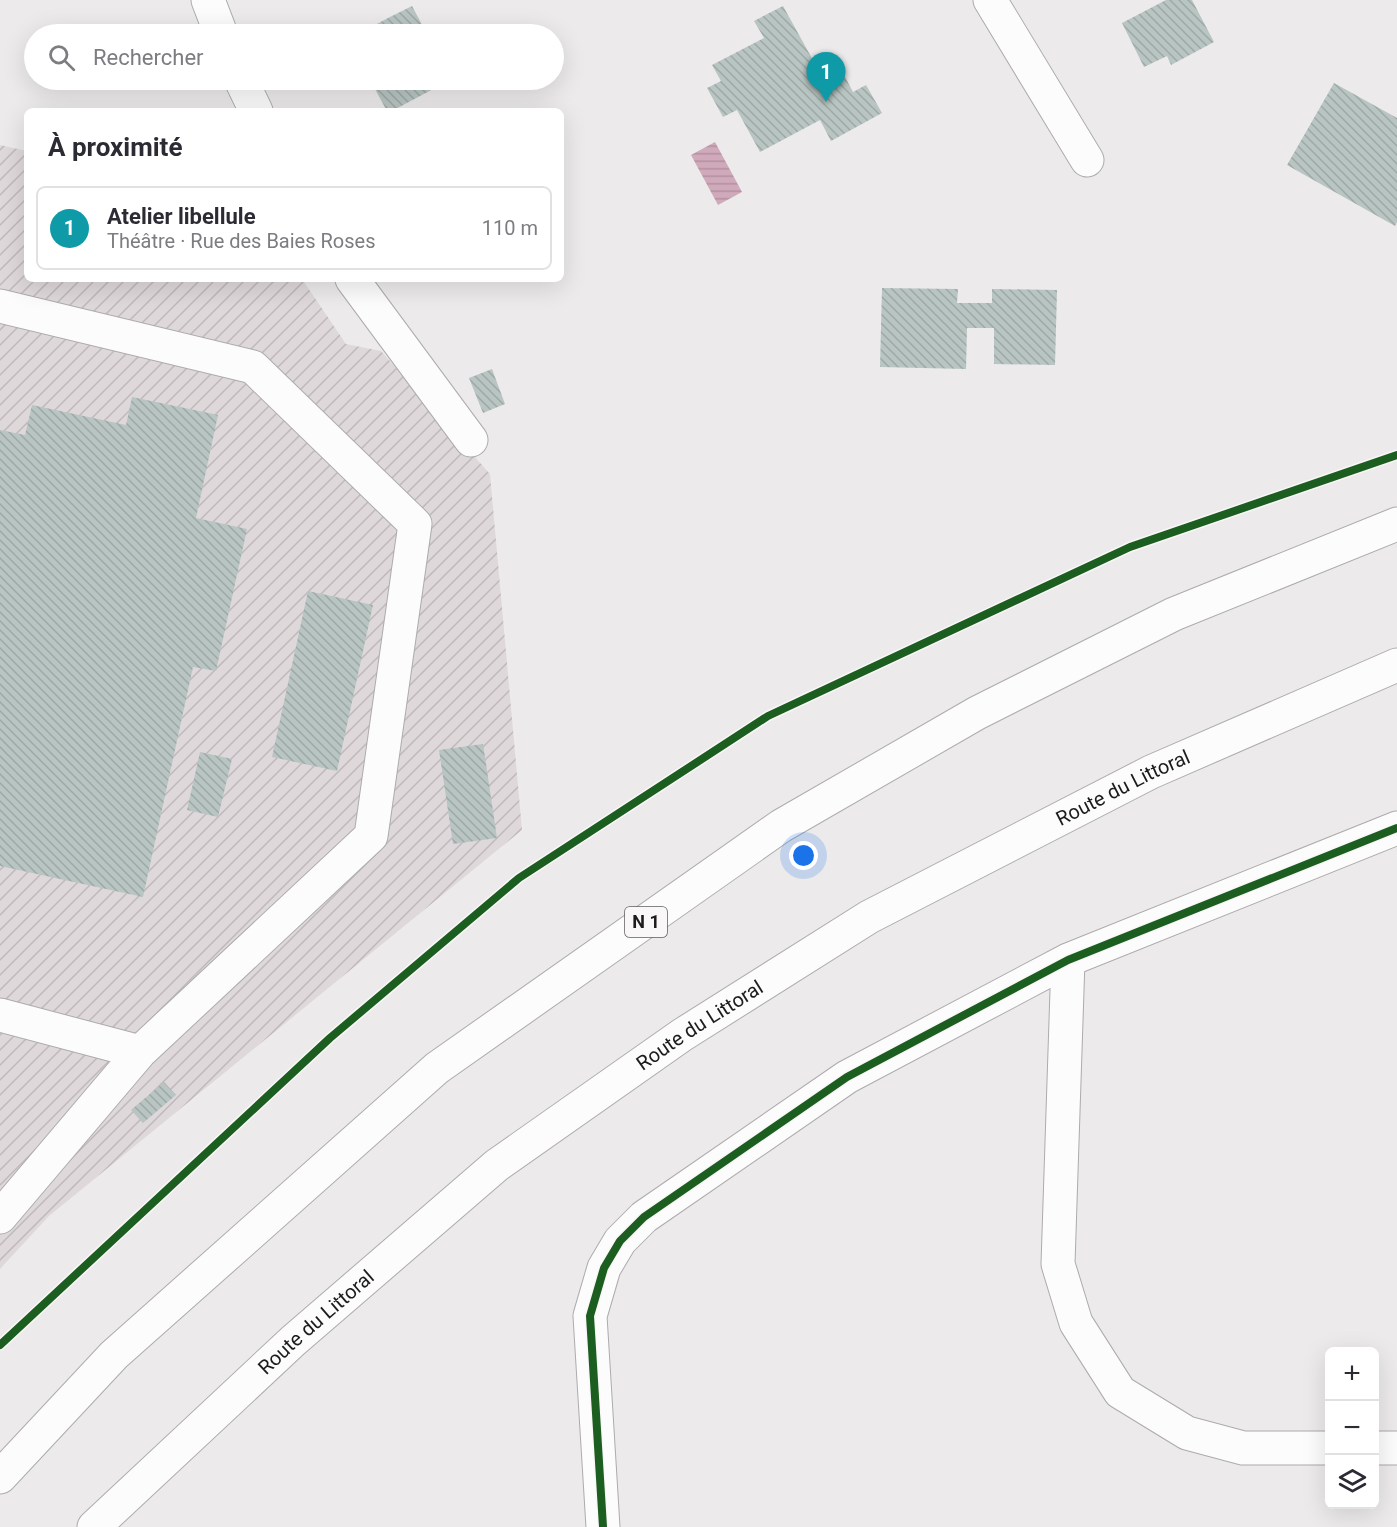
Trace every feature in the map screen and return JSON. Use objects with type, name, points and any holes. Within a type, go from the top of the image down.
[{"type":"main road","points":[[208,0],[217,24]]},
{"type":"main road","points":[[990,0],[1087,160]]},
{"type":"main road","points":[[246,90],[255,108]]},
{"type":"main road","points":[[354,282],[471,440]]},
{"type":"main road","points":[[0,306],[254,367],[414,524],[371,836],[140,1052],[0,1216]]},
{"type":"main road","name":"N 1","points":[[0,1477],[114,1355],[437,1068],[781,826],[978,713],[1174,614],[1397,524]]},
{"type":"main road","name":"Route du Littoral","points":[[94,1527],[293,1341],[497,1165],[682,1035],[890,906],[1151,772],[1397,665]]},
{"type":"main road","points":[[603,1527],[590,1316],[604,1268],[620,1241],[644,1217],[847,1077],[1068,960],[1397,828]]},
{"type":"main road","points":[[1068,960],[1058,1264],[1076,1323],[1119,1392],[1187,1433],[1242,1448],[1325,1448]]},
{"type":"main road","points":[[0,1015],[140,1052]]},
{"type":"main road","points":[[1379,1448],[1397,1448]]},
{"type":"shaded area","points":[[715,142],[742,192],[718,205],[691,155]]},
{"type":"shaded area","points":[[0,145],[24,150],[24,282],[304,282],[346,344],[381,351],[490,474],[522,830],[49,1216],[0,1269]]},
{"type":"building","points":[[1166,0],[1192,0],[1214,42],[1171,65],[1167,56],[1144,67],[1122,23]]},
{"type":"building","points":[[412,6],[422,24],[377,24]]},
{"type":"building","points":[[783,6],[814,62],[832,52],[853,92],[866,85],[882,113],[831,141],[820,120],[760,152],[737,110],[723,117],[707,88],[721,81],[712,65],[764,38],[754,21]]},
{"type":"building","points":[[1334,83],[1397,118],[1397,222],[1395,226],[1287,165]]},
{"type":"building","points":[[375,90],[431,90],[398,108],[385,108]]},
{"type":"building","points":[[882,288],[958,289],[957,303],[992,303],[992,289],[1057,290],[1055,365],[994,364],[994,328],[967,328],[966,369],[880,367]]},
{"type":"building","points":[[492,369],[505,404],[483,413],[469,378]]},
{"type":"building","points":[[132,397],[218,415],[196,518],[247,529],[216,671],[193,667],[143,897],[0,866],[0,430],[25,435],[32,405],[126,425]]},
{"type":"building","points":[[308,591],[373,605],[337,771],[272,757]]},
{"type":"building","points":[[483,744],[497,838],[453,844],[439,750]]},
{"type":"building","points":[[200,752],[232,759],[218,817],[187,810]]},
{"type":"building","points":[[164,1082],[176,1095],[143,1123],[131,1110]]},
{"type":"cycle path","points":[[0,1345],[330,1038],[519,878],[768,716],[1130,547],[1397,455]]},
{"type":"cycle path","points":[[603,1527],[590,1316],[604,1268],[620,1241],[644,1217],[847,1077],[1068,960],[1397,828]]},
{"type":"place","name":"Atelier libellule","points":[[826,102]]}]
